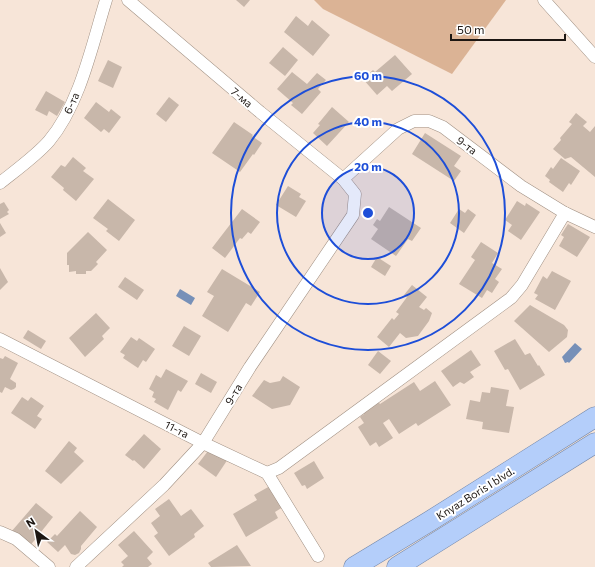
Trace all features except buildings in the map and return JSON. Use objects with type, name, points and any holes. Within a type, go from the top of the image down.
[{"type":"highway","name":"Knyaz Boris I blvd.","points":[[354,567],[595,417]]},
{"type":"highway","name":"Knyaz Boris I blvd.","points":[[397,567],[595,443]]},
{"type":"street","name":"6-та","points":[[0,182],[48,141],[67,114],[79,86],[106,0]]},
{"type":"street","name":"7-ма","points":[[128,0],[260,112],[343,179],[355,194]]},
{"type":"street","points":[[544,0],[595,57]]},
{"type":"street","name":"9-та","points":[[343,179],[398,129],[414,121],[429,121],[443,127],[521,186],[565,213],[595,227]]},
{"type":"street","name":"9-та","points":[[76,567],[164,485],[203,443],[250,367],[353,215],[355,194]]},
{"type":"street","points":[[318,556],[267,473],[279,468],[511,298],[522,285],[565,213]]},
{"type":"street","name":"11-та","points":[[0,339],[203,443],[267,473]]},
{"type":"street","points":[[0,532],[16,539],[49,567]]},
{"type":"shaded area","points":[[314,0],[506,0],[452,74],[323,9]]},
{"type":"water","points":[[180,289],[195,298],[191,305],[176,296]]},
{"type":"water","points":[[575,343],[582,349],[569,363],[565,363],[562,357]]}]
